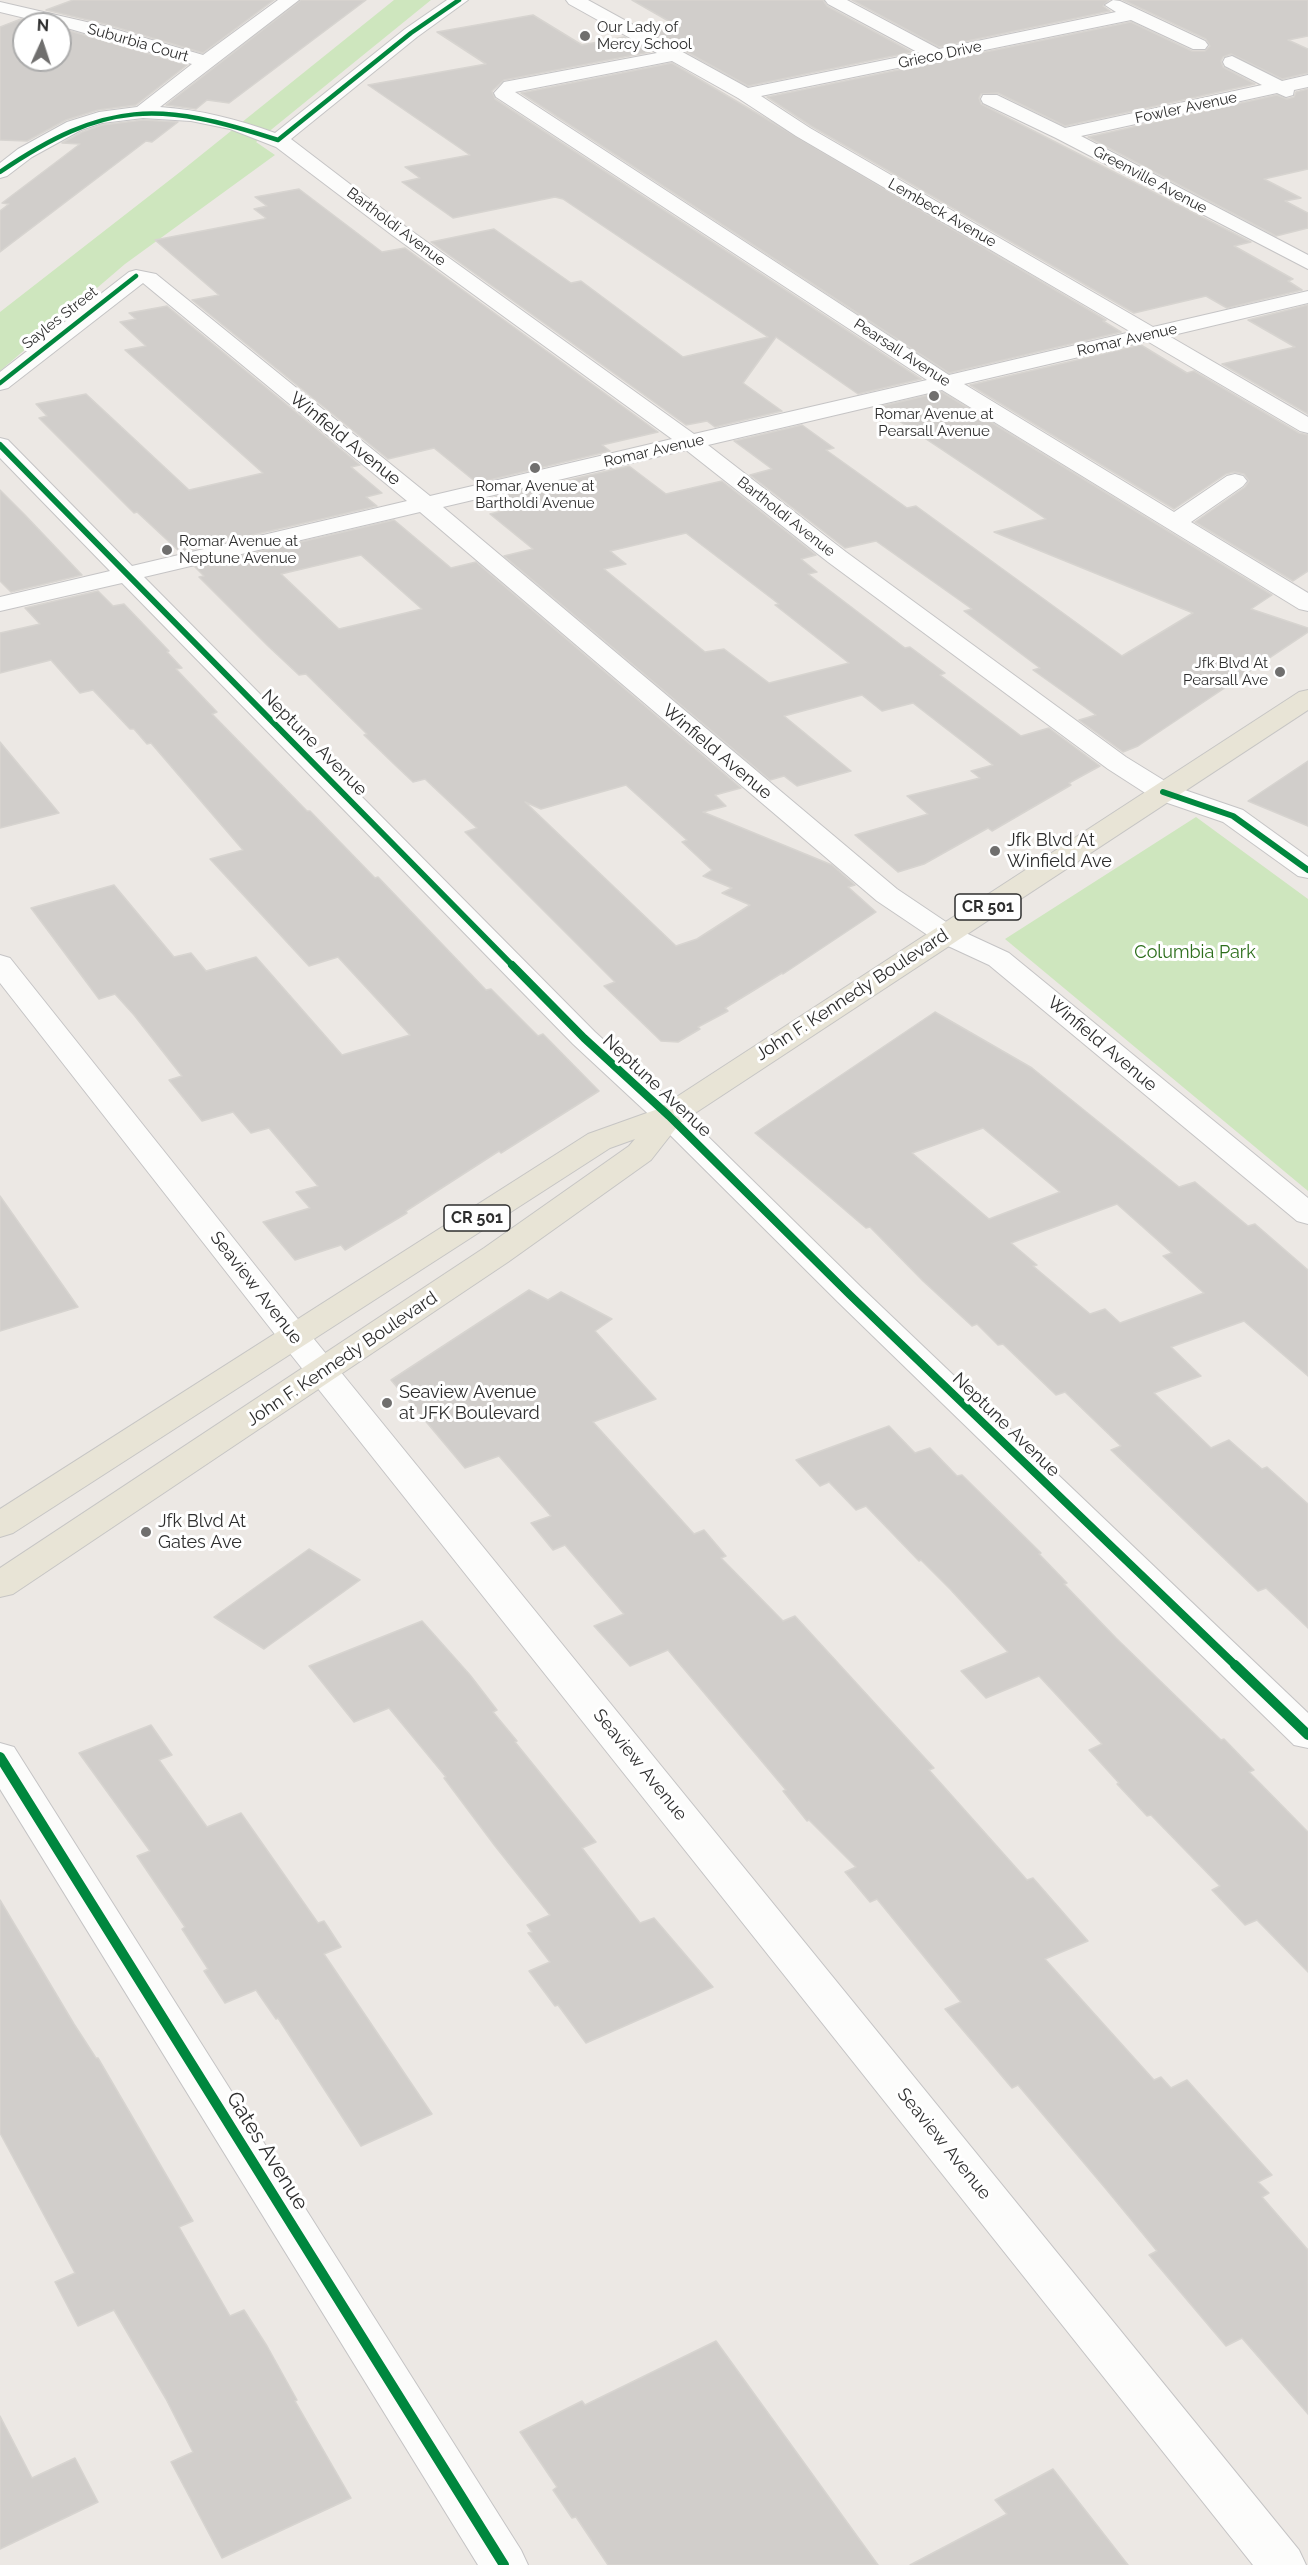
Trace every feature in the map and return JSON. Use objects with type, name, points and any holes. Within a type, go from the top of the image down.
[{"type":"main road","name":"John F. Kennedy Boulevard","points":[[0,1525],[293,1335],[599,1141],[669,1116],[1308,698]]},
{"type":"main road","name":"John F. Kennedy Boulevard","points":[[0,1585],[436,1296],[640,1153],[669,1116]]},
{"type":"street","points":[[278,140],[411,33],[459,0]]},
{"type":"street","name":"Lembeck Avenue","points":[[575,0],[745,94],[813,138],[1308,426]]},
{"type":"street","points":[[834,0],[937,55]]},
{"type":"street","points":[[1104,0],[1199,45]]},
{"type":"street","points":[[143,112],[277,3]]},
{"type":"street","name":"Suburbia Court","points":[[0,6],[98,30],[206,62]]},
{"type":"street","name":"Grieco Drive","points":[[745,94],[1134,14]]},
{"type":"street","name":"Pearsall Avenue","points":[[675,56],[511,86],[502,93],[945,382],[1308,604]]},
{"type":"street","points":[[1232,62],[1308,101]]},
{"type":"street","name":"Fowler Avenue","points":[[1063,134],[1308,81]]},
{"type":"street","name":"Greenville Avenue","points":[[990,99],[1063,134],[1308,263]]},
{"type":"street","name":"Bartholdi Avenue","points":[[0,172],[25,153],[74,126],[99,118],[143,112],[191,115],[236,125],[278,140],[295,149],[399,231],[690,442],[837,557],[1117,763],[1163,792],[1233,816],[1308,870]]},
{"type":"street","points":[[0,152],[25,153]]},
{"type":"street","name":"Sayles Street","points":[[0,382],[136,276]]},
{"type":"street","name":"Winfield Avenue","points":[[136,276],[149,278],[426,505],[887,895],[945,934],[999,959],[1308,1214]]},
{"type":"street","name":"Romar Avenue","points":[[0,604],[1308,297]]},
{"type":"street","points":[[0,357],[27,361]]},
{"type":"street","name":"Neptune Avenue","points":[[0,445],[584,1038],[669,1116],[850,1295],[1308,1735]]},
{"type":"street","points":[[1173,523],[1235,482]]},
{"type":"street","name":"Seaview Avenue","points":[[0,964],[293,1335],[1282,2565]]},
{"type":"street","name":"Gates Avenue","points":[[0,1757],[504,2565]]},
{"type":"green space","points":[[394,0],[431,0],[256,142],[275,155],[125,264],[0,371],[0,312],[180,172]]},
{"type":"green space","name":"Columbia Park","points":[[1196,817],[1308,899],[1308,1191],[1005,939]]},
{"type":"building","points":[[73,0],[274,0],[203,53],[72,16],[72,12],[46,10]]},
{"type":"building","points":[[301,0],[366,0],[229,103],[207,100],[196,109],[166,105]]},
{"type":"building","points":[[632,0],[823,0],[827,6],[912,52],[748,86],[651,32],[679,27]]},
{"type":"building","points":[[852,0],[1109,0],[1103,6],[1110,11],[939,47]]},
{"type":"building","points":[[1123,0],[1308,0],[1308,36],[1288,40],[1308,49],[1308,73],[1282,79],[1231,54],[1223,57],[1221,61],[1223,67],[1255,84],[1065,126],[998,93],[981,94],[979,98],[981,104],[1251,242],[1234,246],[1293,279],[1288,281],[1302,290],[1227,308],[1206,296],[1134,313],[811,126],[767,97],[1131,22],[1192,51],[1205,51],[1210,46],[1206,39]]},
{"type":"building","points":[[533,15],[582,45],[624,37],[650,52],[504,80],[492,91],[495,99],[921,379],[858,394],[776,337],[743,383],[782,411],[715,427],[707,421],[686,425],[431,242],[494,229],[571,283],[581,281],[683,357],[768,337],[563,199],[555,197],[453,218],[402,182],[420,178],[405,167],[470,155],[368,85],[486,64],[437,32]]},
{"type":"building","points":[[12,22],[12,72],[72,72],[72,31],[187,65],[136,105],[98,110],[66,120],[27,141],[0,140],[0,27]]},
{"type":"building","points":[[672,63],[1106,320],[1103,321],[1121,332],[949,373],[521,93]]},
{"type":"building","points":[[1308,89],[1308,169],[1264,179],[1301,198],[1285,201],[1308,213],[1308,228],[1276,236],[1088,137],[1277,95],[1287,99],[1294,97],[1296,92]]},
{"type":"building","points":[[143,120],[178,122],[152,142],[146,141],[0,252],[0,211],[9,204],[2,203],[80,144],[62,143],[82,132],[102,125]]},
{"type":"building","points":[[299,189],[382,252],[405,248],[658,432],[602,445],[610,451],[477,483],[434,448],[388,459],[192,300],[219,295],[155,240],[264,219],[266,218],[254,209],[267,206],[255,197]]},
{"type":"building","points":[[1308,305],[1308,414],[1222,364],[1295,347],[1248,320]]},
{"type":"building","points":[[167,306],[360,465],[351,467],[382,493],[366,497],[377,506],[180,552],[137,512],[134,513],[39,418],[47,416],[36,404],[86,394],[189,490],[263,473],[125,350],[146,346],[120,322],[136,319],[129,313]]},
{"type":"building","points":[[1141,345],[1187,373],[1194,371],[1299,433],[1308,435],[1308,571],[1293,581],[1195,522],[1245,487],[1249,481],[1244,474],[1234,472],[1226,474],[1174,509],[970,385]]},
{"type":"building","points":[[942,392],[1272,595],[1251,609],[1308,628],[1308,632],[1138,746],[1123,752],[1079,720],[1096,715],[1033,670],[1040,668],[964,611],[972,609],[876,541],[845,548],[750,475],[772,469],[734,441],[802,425],[834,448],[826,450],[907,508],[916,506],[1122,656],[1193,613],[994,532],[1046,519],[878,407]]},
{"type":"building","points":[[629,466],[666,494],[722,481],[816,555],[801,559],[817,572],[808,574],[905,648],[910,647],[945,673],[940,675],[1021,736],[1049,728],[1100,766],[992,831],[988,828],[924,864],[898,872],[855,835],[928,814],[907,796],[980,778],[971,771],[993,765],[913,703],[882,711],[862,695],[784,716],[851,771],[797,786],[784,776],[770,780],[504,556],[533,549],[490,514],[509,509],[495,497]],"holes":[[[686,533],[779,604],[775,605],[849,663],[769,683],[724,649],[705,652],[604,569],[626,564],[610,551]]]},
{"type":"building","points":[[0,490],[82,575],[11,592],[0,581]]},
{"type":"building","points":[[394,520],[451,568],[476,562],[741,788],[715,795],[726,806],[703,812],[832,865],[855,885],[848,887],[876,912],[783,974],[725,1008],[728,1011],[698,1027],[700,1029],[678,1042],[661,1041],[604,986],[615,982],[465,832],[477,828],[425,779],[413,782],[306,674],[299,675],[268,646],[199,577],[204,576],[195,567]],"holes":[[[361,555],[422,609],[339,629],[281,574]],[[626,785],[687,840],[682,842],[712,870],[703,876],[732,888],[722,893],[750,905],[697,939],[676,946],[525,802],[541,809]]]},
{"type":"building","points":[[98,591],[113,606],[124,604],[169,651],[167,652],[182,668],[176,669],[217,712],[212,714],[375,878],[378,877],[486,990],[491,989],[538,1036],[543,1034],[599,1091],[501,1153],[499,1151],[406,1211],[407,1213],[345,1250],[341,1245],[295,1260],[263,1222],[310,1208],[296,1192],[318,1186],[269,1128],[251,1133],[233,1112],[202,1121],[169,1080],[182,1076],[134,1015],[115,994],[99,999],[31,908],[114,885],[174,957],[191,953],[206,971],[256,957],[342,1055],[410,1035],[338,957],[309,966],[210,859],[243,850],[151,743],[147,744],[134,729],[130,729],[93,690],[80,693],[51,660],[0,673],[0,633],[40,624],[25,608]]},
{"type":"building","points":[[0,742],[59,813],[0,828]]},
{"type":"building","points":[[1308,761],[1308,826],[1248,801]]},
{"type":"building","points":[[935,1012],[1032,1068],[1179,1187],[1195,1182],[1248,1226],[1255,1224],[1308,1270],[1308,1376],[1244,1321],[1171,1347],[1201,1376],[1154,1393],[1211,1448],[1229,1440],[1262,1469],[1267,1467],[1308,1504],[1308,1628],[1266,1588],[1258,1591],[1111,1450],[1121,1446],[1065,1392],[1056,1395],[1003,1344],[998,1345],[977,1324],[972,1326],[923,1281],[870,1227],[866,1228],[755,1133]],"holes":[[[983,1128],[1060,1192],[989,1219],[912,1153]],[[1117,1204],[1172,1253],[1163,1256],[1204,1293],[1120,1323],[1105,1309],[1090,1314],[1033,1266],[1037,1265],[1011,1243]]]},
{"type":"building","points":[[0,1196],[78,1307],[0,1331]]},
{"type":"building","points":[[529,1290],[548,1300],[561,1292],[612,1319],[595,1331],[656,1399],[593,1422],[694,1534],[704,1530],[726,1556],[721,1558],[783,1621],[795,1616],[934,1768],[929,1770],[1027,1880],[1033,1878],[1088,1941],[1045,1959],[1154,2080],[1161,2077],[1171,2088],[1187,2080],[1272,2175],[1258,2182],[1269,2193],[1262,2197],[1308,2250],[1308,2414],[1242,2338],[1226,2346],[1149,2255],[1157,2251],[1106,2189],[1018,2085],[1012,2088],[945,2009],[961,2002],[877,1899],[870,1902],[845,1872],[856,1867],[809,1820],[807,1821],[783,1791],[786,1790],[668,1650],[630,1666],[594,1626],[624,1614],[565,1545],[553,1550],[531,1523],[551,1516],[499,1456],[465,1468],[391,1380]]},
{"type":"building","points":[[889,1426],[915,1453],[930,1448],[957,1476],[962,1475],[1041,1553],[1039,1554],[1067,1583],[1064,1584],[1116,1638],[1221,1740],[1224,1739],[1254,1770],[1249,1772],[1308,1832],[1308,1972],[1257,1920],[1245,1925],[1212,1890],[1220,1886],[1151,1815],[1147,1816],[1117,1784],[1119,1783],[1089,1750],[1102,1744],[1039,1676],[986,1698],[961,1671],[1008,1652],[950,1589],[921,1560],[919,1561],[866,1506],[856,1510],[829,1482],[820,1486],[796,1460]]},
{"type":"building","points":[[309,1549],[360,1580],[264,1649],[214,1617]]},
{"type":"building","points":[[422,1621],[470,1675],[497,1710],[493,1712],[517,1741],[515,1742],[596,1842],[582,1848],[640,1923],[654,1918],[713,1987],[586,2043],[558,2005],[555,2006],[529,1971],[550,1962],[528,1933],[532,1932],[527,1925],[550,1915],[495,1846],[444,1778],[446,1777],[389,1708],[354,1722],[309,1666]]},
{"type":"building","points":[[151,1725],[172,1755],[159,1760],[207,1827],[241,1813],[318,1923],[324,1921],[341,1947],[324,1954],[432,2114],[361,2146],[278,2018],[276,2019],[256,1990],[225,2003],[204,1971],[208,1969],[182,1929],[185,1927],[137,1856],[150,1851],[79,1753]]},
{"type":"building","points":[[0,1900],[74,2024],[98,2058],[193,2221],[179,2227],[230,2316],[244,2310],[267,2346],[297,2400],[295,2401],[351,2498],[222,2558],[171,2462],[193,2452],[166,2399],[114,2310],[78,2326],[55,2282],[75,2273],[0,2133]]},
{"type":"building","points":[[716,2341],[878,2565],[608,2565],[576,2517],[572,2518],[553,2490],[557,2487],[520,2432],[582,2401],[585,2405]]},
{"type":"building","points":[[0,2416],[32,2478],[75,2458],[98,2502],[0,2549]]},
{"type":"building","points":[[1053,2469],[1128,2565],[910,2565],[1007,2514],[995,2500]]},
{"type":"cycle path","points":[[0,172],[69,130],[102,119],[134,113],[167,113],[201,118],[278,140],[411,33],[459,0]]},
{"type":"cycle path","points":[[0,383],[136,276]]},
{"type":"cycle path","points":[[0,445],[584,1038],[669,1116],[850,1295],[1308,1735]]},
{"type":"cycle path","points":[[1163,792],[1233,816],[1308,870]]},
{"type":"cycle path","points":[[0,1757],[504,2565]]},
{"type":"place","name":"Our Lady of Mercy School","points":[[585,36]]},
{"type":"place","name":"Romar Avenue at Pearsall Avenue","points":[[934,396]]},
{"type":"place","name":"Romar Avenue at Bartholdi Avenue","points":[[535,468]]},
{"type":"place","name":"Romar Avenue at Neptune Avenue","points":[[167,550]]},
{"type":"place","name":"Jfk Blvd At Pearsall Ave","points":[[1280,672]]},
{"type":"place","name":"Jfk Blvd At Winfield Ave","points":[[995,851]]},
{"type":"place","name":"Seaview Avenue at JFK Boulevard","points":[[387,1403]]},
{"type":"place","name":"Jfk Blvd At Gates Ave","points":[[146,1532]]}]
